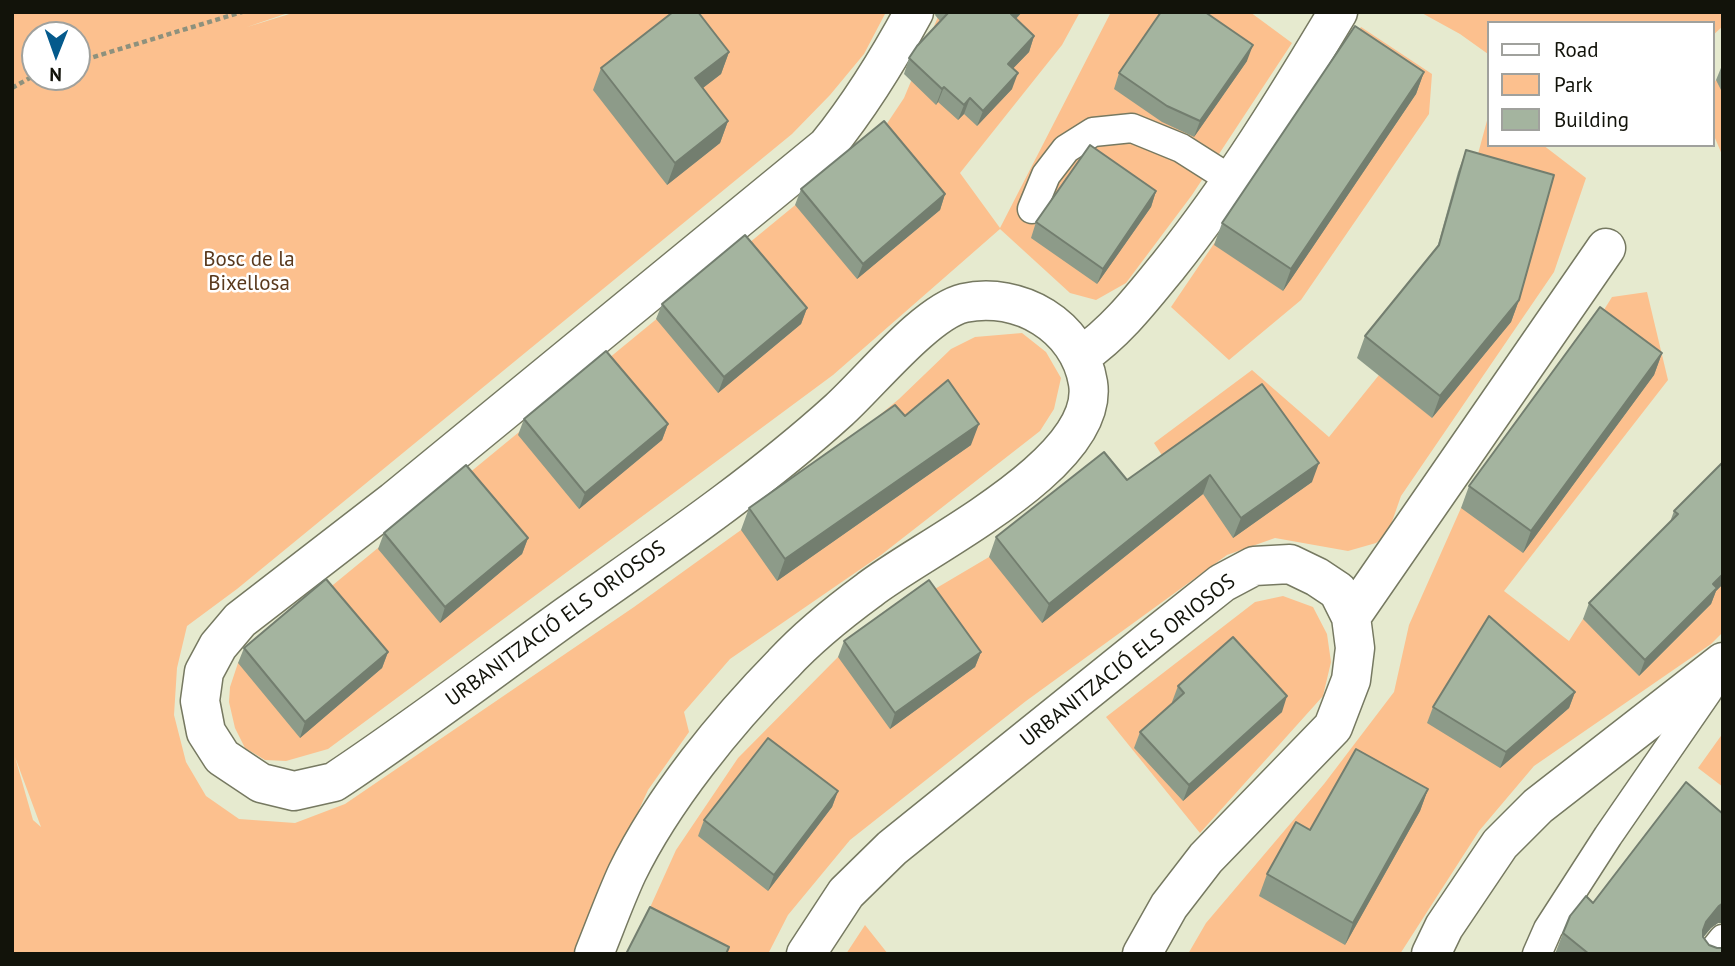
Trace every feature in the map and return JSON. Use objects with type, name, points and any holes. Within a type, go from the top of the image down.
[{"type":"street","name":"URBANITZACIÓ ELS ORIOSOS","points":[[594,954],[628,872],[653,829],[719,733],[786,660],[870,588],[998,504],[1044,470],[1064,450],[1086,410],[1089,387],[1081,356],[1068,336],[1027,307],[998,300],[960,304],[922,327],[840,410],[785,456],[720,506],[334,782],[294,791],[261,783],[222,757],[206,732],[200,701],[204,672],[218,646],[240,620],[405,492],[827,146],[855,112],[884,69],[914,12]]},
{"type":"street","points":[[1081,356],[1104,340],[1132,312],[1233,181],[1338,12]]},
{"type":"street","points":[[1351,617],[1606,248]]},
{"type":"street","name":"URBANITZACIÓ ELS ORIOSOS","points":[[806,954],[846,894],[892,848],[1222,583],[1254,566],[1290,564],[1338,591],[1351,617],[1355,648],[1351,680],[1333,727],[1206,858],[1169,906],[1142,954]]},
{"type":"street","points":[[1431,954],[1444,927],[1500,844],[1538,806],[1723,663]]},
{"type":"lane","points":[[1032,209],[1046,175],[1066,149],[1093,132],[1132,128],[1181,149],[1233,181]]},
{"type":"lane","points":[[1537,954],[1548,929],[1708,691],[1723,663]]},
{"type":"lane","points":[[1711,954],[1723,939]]},
{"type":"path","points":[[91,58],[242,12]]},
{"type":"green space","name":"Bosc de la Bixellosa","points":[[12,12],[291,12],[247,27],[296,12],[886,12],[864,54],[830,95],[792,134],[237,589],[187,626],[177,668],[174,715],[186,762],[206,796],[239,819],[295,823],[345,804],[634,607],[741,530],[899,399],[951,349],[975,337],[1022,333],[1046,352],[1061,378],[1054,409],[1040,431],[881,555],[730,659],[684,712],[689,732],[648,790],[573,954],[12,954]],"holes":[[[15,757],[41,827],[33,820]]]},
{"type":"green space","points":[[940,12],[1080,12],[1062,45],[960,173],[1000,228],[1111,12],[1250,12],[1292,43],[1192,195],[1126,283],[1096,300],[1070,293],[1000,229],[833,375],[328,749],[286,761],[265,760],[245,748],[235,728],[229,702],[230,687],[238,663],[878,137],[904,98]]},
{"type":"green space","points":[[1420,12],[1723,12],[1723,26],[1714,34],[1714,21],[1486,21],[1486,53],[1460,34]]},
{"type":"green space","points":[[1361,27],[1432,74],[1429,114],[1301,300],[1229,360],[1171,307]]},
{"type":"green space","points":[[1723,77],[1723,157],[1714,136],[1716,80]]},
{"type":"green space","points":[[1486,124],[1486,147],[1546,147],[1586,178],[1554,272],[1401,496],[1388,533],[1376,543],[1348,551],[1275,538],[1227,555],[1026,701],[850,840],[788,915],[768,954],[629,954],[676,850],[738,758],[838,657],[923,596],[989,557],[1120,499],[1167,463],[1154,443],[1252,370],[1329,437],[1379,375],[1433,418],[1472,176]]},
{"type":"green space","points":[[1647,292],[1668,380],[1504,591],[1569,641],[1583,619],[1723,472],[1723,632],[1711,644],[1534,766],[1479,831],[1400,954],[1188,954],[1206,923],[1324,784],[1394,692],[1409,625],[1461,508],[1592,329],[1612,297]]},
{"type":"green space","points":[[1283,596],[1313,607],[1327,634],[1331,662],[1323,696],[1200,833],[1106,717],[1255,602]]},
{"type":"green space","points":[[1723,733],[1723,787],[1698,768]]},
{"type":"green space","points":[[865,925],[888,954],[846,954]]},
{"type":"building","points":[[673,12],[698,12],[729,52],[695,78],[728,121],[675,163],[601,68]]},
{"type":"building","points":[[949,12],[1013,12],[1011,14],[1034,36],[1008,64],[1018,73],[983,111],[970,98],[964,105],[944,87],[942,89],[909,58]]},
{"type":"building","points":[[1161,12],[1205,12],[1253,45],[1200,121],[1167,106],[1119,73]]},
{"type":"building","points":[[1355,26],[1424,72],[1291,269],[1222,223]]},
{"type":"building","points":[[884,121],[945,194],[863,264],[801,189]]},
{"type":"building","points":[[1090,145],[1156,191],[1103,269],[1036,222]]},
{"type":"building","points":[[1466,150],[1554,175],[1519,300],[1440,396],[1365,336],[1439,245]]},
{"type":"building","points":[[745,235],[807,308],[724,377],[662,304]]},
{"type":"building","points":[[1600,307],[1662,353],[1531,531],[1469,486]]},
{"type":"building","points":[[606,351],[668,424],[585,493],[524,419]]},
{"type":"building","points":[[948,380],[979,424],[785,559],[749,508],[895,405],[905,416]]},
{"type":"building","points":[[1262,384],[1319,463],[1241,518],[1210,475],[1049,604],[996,537],[1104,452],[1127,480]]},
{"type":"building","points":[[1723,462],[1723,574],[1713,584],[1717,588],[1645,660],[1589,603],[1678,514],[1674,511]]},
{"type":"building","points":[[466,465],[528,538],[445,607],[384,533]]},
{"type":"building","points":[[326,579],[388,652],[305,722],[244,648]]},
{"type":"building","points":[[929,580],[981,652],[895,713],[844,641]]},
{"type":"building","points":[[1489,616],[1575,692],[1506,752],[1433,707]]},
{"type":"building","points":[[1233,637],[1287,696],[1189,785],[1140,732],[1184,693],[1178,686]]},
{"type":"building","points":[[768,738],[838,791],[774,875],[704,820]]},
{"type":"building","points":[[1356,749],[1428,789],[1353,923],[1267,874],[1296,822],[1310,830]]},
{"type":"building","points":[[1686,782],[1723,814],[1723,903],[1706,922],[1703,937],[1709,945],[1723,948],[1723,954],[1589,954],[1563,933],[1570,916],[1586,896],[1593,903]]},
{"type":"building","points":[[650,907],[729,947],[726,954],[626,954]]}]
